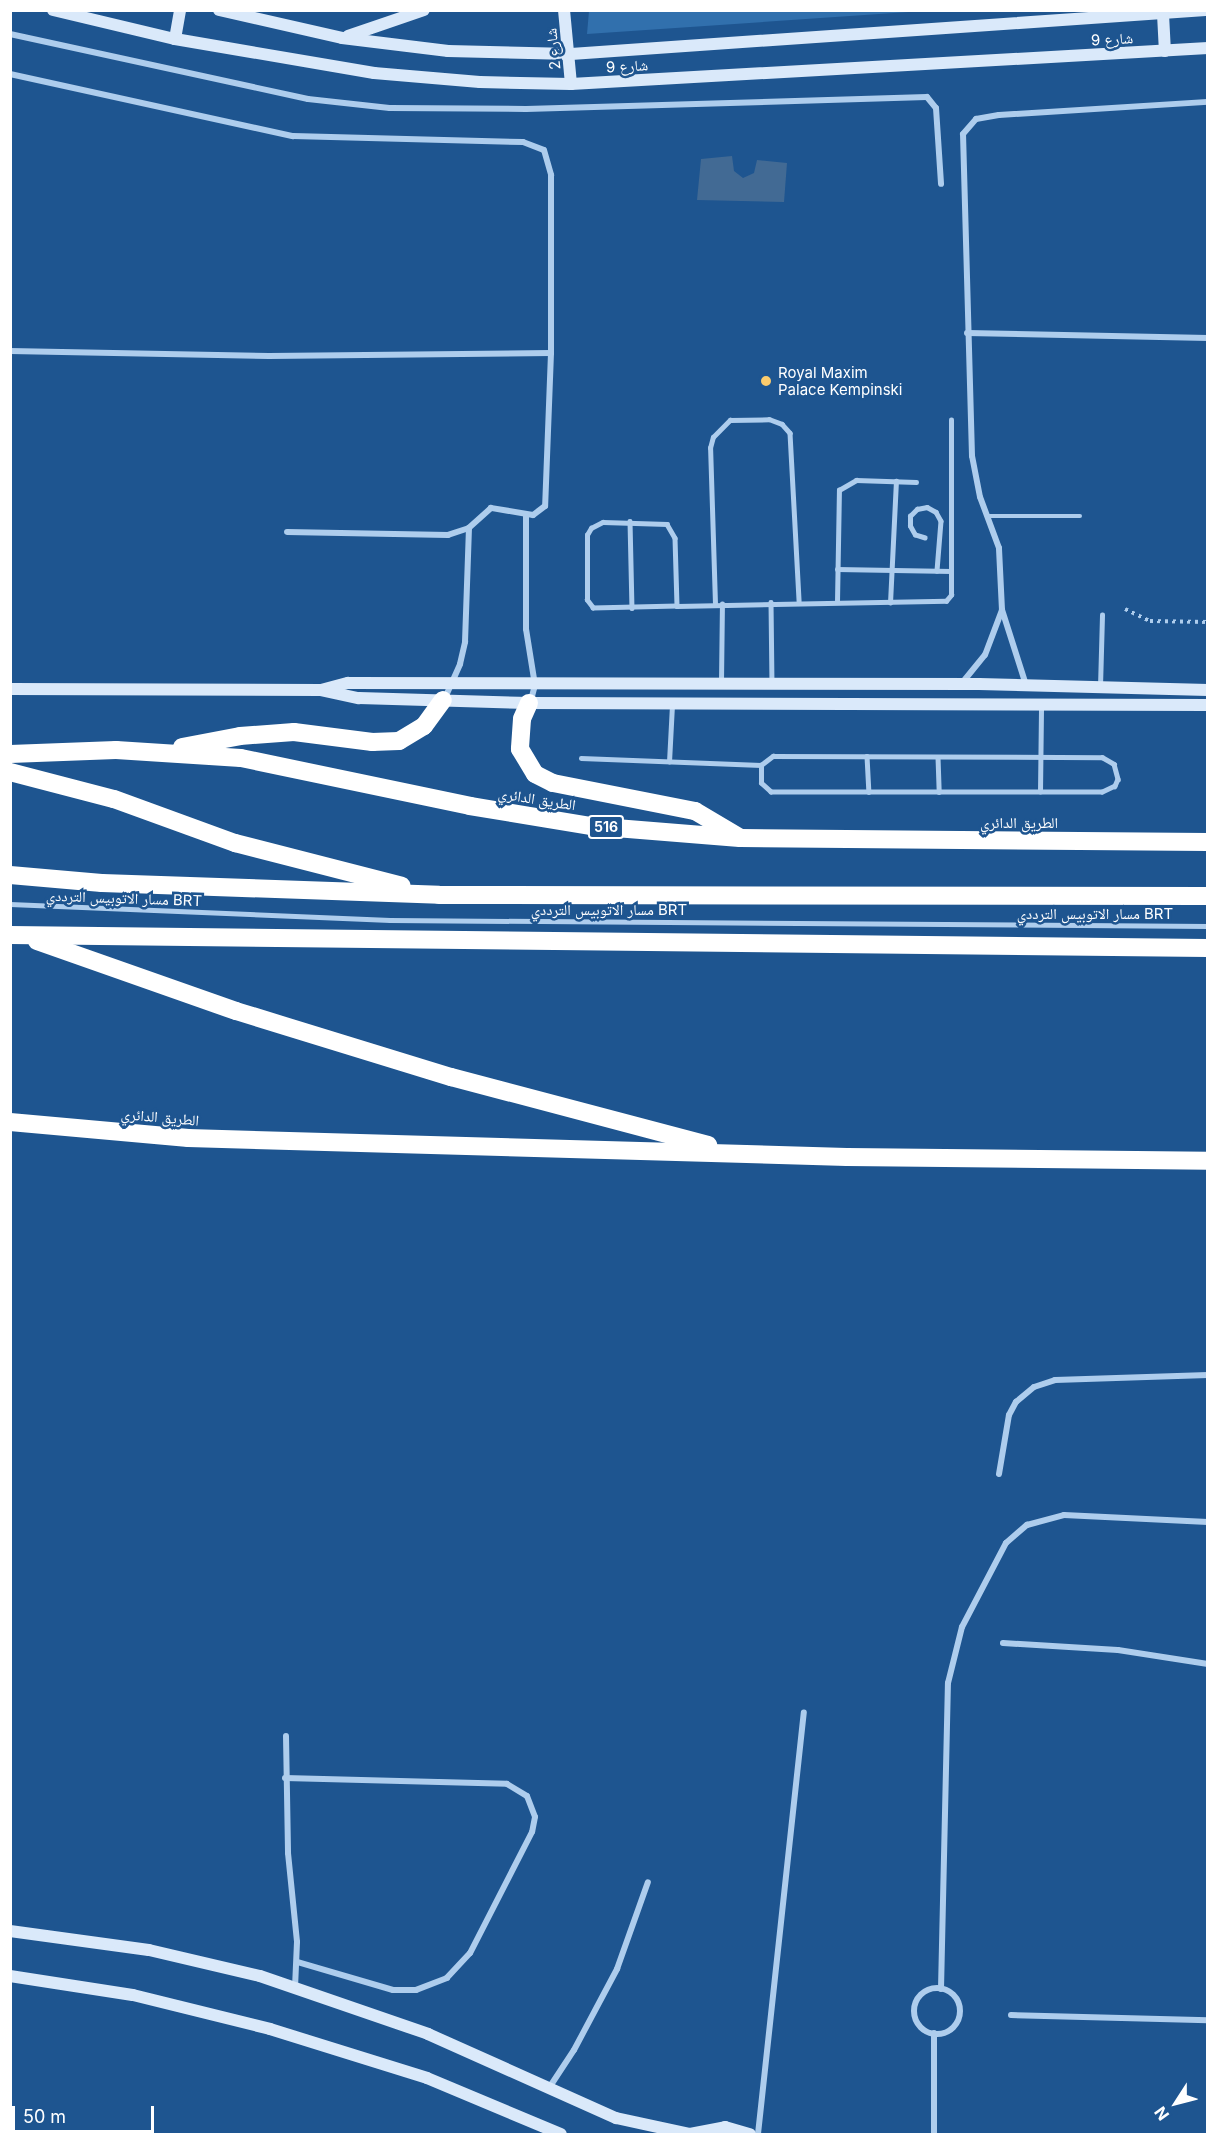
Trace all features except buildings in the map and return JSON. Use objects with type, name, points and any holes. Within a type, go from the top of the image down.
[{"type":"highway","points":[[163,751],[274,733],[399,741],[424,726],[447,693]]},
{"type":"highway","points":[[529,704],[520,731],[520,749],[535,774],[553,783],[695,811],[740,838]]},
{"type":"highway","name":"الطريق الدائري","points":[[10,754],[163,751],[241,758],[470,806],[591,826],[740,838],[1208,843]]},
{"type":"highway","points":[[10,772],[114,799],[235,843],[439,895]]},
{"type":"highway","points":[[10,875],[102,883],[439,895],[1208,896]]},
{"type":"highway","points":[[17,936],[1208,948]]},
{"type":"highway","points":[[17,936],[236,1011],[451,1077],[587,1116],[744,1154]]},
{"type":"highway","name":"الطريق الدائري","points":[[10,1122],[188,1138],[744,1154],[1208,1161]]},
{"type":"street","name":"شارع 9","points":[[53,10],[175,39],[374,73],[480,82],[571,84],[1208,48]]},
{"type":"street","points":[[175,39],[180,10]]},
{"type":"street","name":"شارع 9","points":[[219,10],[342,38],[448,51],[571,54],[1205,10]]},
{"type":"street","points":[[342,38],[424,10]]},
{"type":"street","name":"شارع 2","points":[[564,10],[571,54],[571,84]]},
{"type":"street","points":[[1163,14],[1165,51]]},
{"type":"street","points":[[10,34],[308,99],[390,108],[526,109],[927,98],[936,108],[941,184]]},
{"type":"street","points":[[10,74],[293,136],[535,144],[544,150],[551,175],[551,353],[546,501],[542,511],[526,515],[491,508],[469,528],[448,536],[287,532]]},
{"type":"street","points":[[1026,685],[1002,610],[999,548],[980,497],[972,456],[963,147],[968,124],[976,118],[999,115],[1208,102]]},
{"type":"street","points":[[967,333],[1208,338]]},
{"type":"street","points":[[10,351],[269,356],[551,353]]},
{"type":"street","points":[[526,515],[526,644],[535,685],[529,704]]},
{"type":"street","points":[[447,693],[465,642],[469,528]]},
{"type":"street","points":[[958,703],[961,684],[985,655],[1002,610]]},
{"type":"street","points":[[10,689],[320,690],[359,698],[535,685],[961,684],[1026,685],[1100,690],[1208,690]]},
{"type":"street","points":[[447,693],[529,704],[672,702],[1208,705]]},
{"type":"street","points":[[999,1474],[1010,1415],[1016,1402],[1034,1387],[1055,1380],[1208,1374]]},
{"type":"street","points":[[942,1989],[948,1683],[962,1627],[1006,1542],[1027,1525],[1058,1516],[1208,1522]]},
{"type":"street","points":[[1004,1643],[1118,1650],[1208,1664]]},
{"type":"street","points":[[759,2134],[804,1712]]},
{"type":"street","points":[[286,1736],[285,1778],[297,1962],[295,1987]]},
{"type":"street","points":[[285,1778],[507,1784],[526,1796],[535,1817],[532,1832],[470,1953],[447,1978],[427,1988],[393,1990],[297,1962]]},
{"type":"street","points":[[549,2088],[602,2000],[648,1882]]},
{"type":"street","points":[[10,1931],[149,1950],[295,1987],[428,2034],[616,2118],[690,2134],[725,2127],[750,2134]]},
{"type":"street","points":[[10,1976],[133,1995],[270,2029],[427,2078],[561,2134]]},
{"type":"street","points":[[942,1989],[956,1998],[959,2015],[950,2029],[933,2033],[916,2020],[915,2004],[925,1991],[942,1989]]},
{"type":"street","points":[[1011,2015],[1208,2020]]},
{"type":"street","points":[[933,2033],[934,2134]]},
{"type":"lane","points":[[715,604],[710,448],[717,432],[730,420],[769,419],[782,424],[790,433],[799,601]]},
{"type":"lane","points":[[677,606],[672,530],[660,521],[603,522],[591,528],[587,535],[587,600],[597,610],[799,601],[890,603],[946,601],[951,595],[951,420]]},
{"type":"lane","points":[[837,602],[839,490],[856,480],[916,482]]},
{"type":"lane","points":[[890,603],[896,481]]},
{"type":"lane","points":[[925,538],[915,535],[910,526],[910,516],[917,509],[927,507],[936,512],[941,521],[937,570]]},
{"type":"lane","points":[[988,516],[1080,516]]},
{"type":"lane","points":[[630,521],[632,609]]},
{"type":"lane","points":[[837,569],[951,571]]},
{"type":"lane","points":[[771,602],[772,684]]},
{"type":"lane","points":[[721,685],[722,604]]},
{"type":"lane","points":[[1100,690],[1102,615]]},
{"type":"lane","points":[[669,762],[672,702]]},
{"type":"lane","points":[[1040,792],[1041,704]]},
{"type":"lane","points":[[581,758],[761,765],[773,756],[1109,759],[1118,770],[1118,779],[1115,786],[1102,792],[771,792],[763,787],[761,765]]},
{"type":"lane","points":[[867,756],[869,792]]},
{"type":"lane","points":[[938,757],[939,792]]},
{"type":"lane","name":"مسار الاتوبيس الترددي BRT","points":[[10,904],[390,920],[1208,926]]},
{"type":"path","points":[[1125,609],[1150,621],[1208,622]]},
{"type":"shaded area","points":[[589,10],[923,11],[587,34]]},
{"type":"shaded area","points":[[732,156],[734,171],[743,178],[754,173],[757,160],[787,163],[784,202],[697,200],[701,159]]},
{"type":"place","name":"Royal Maxim Palace Kempinski","points":[[766,381]]}]
